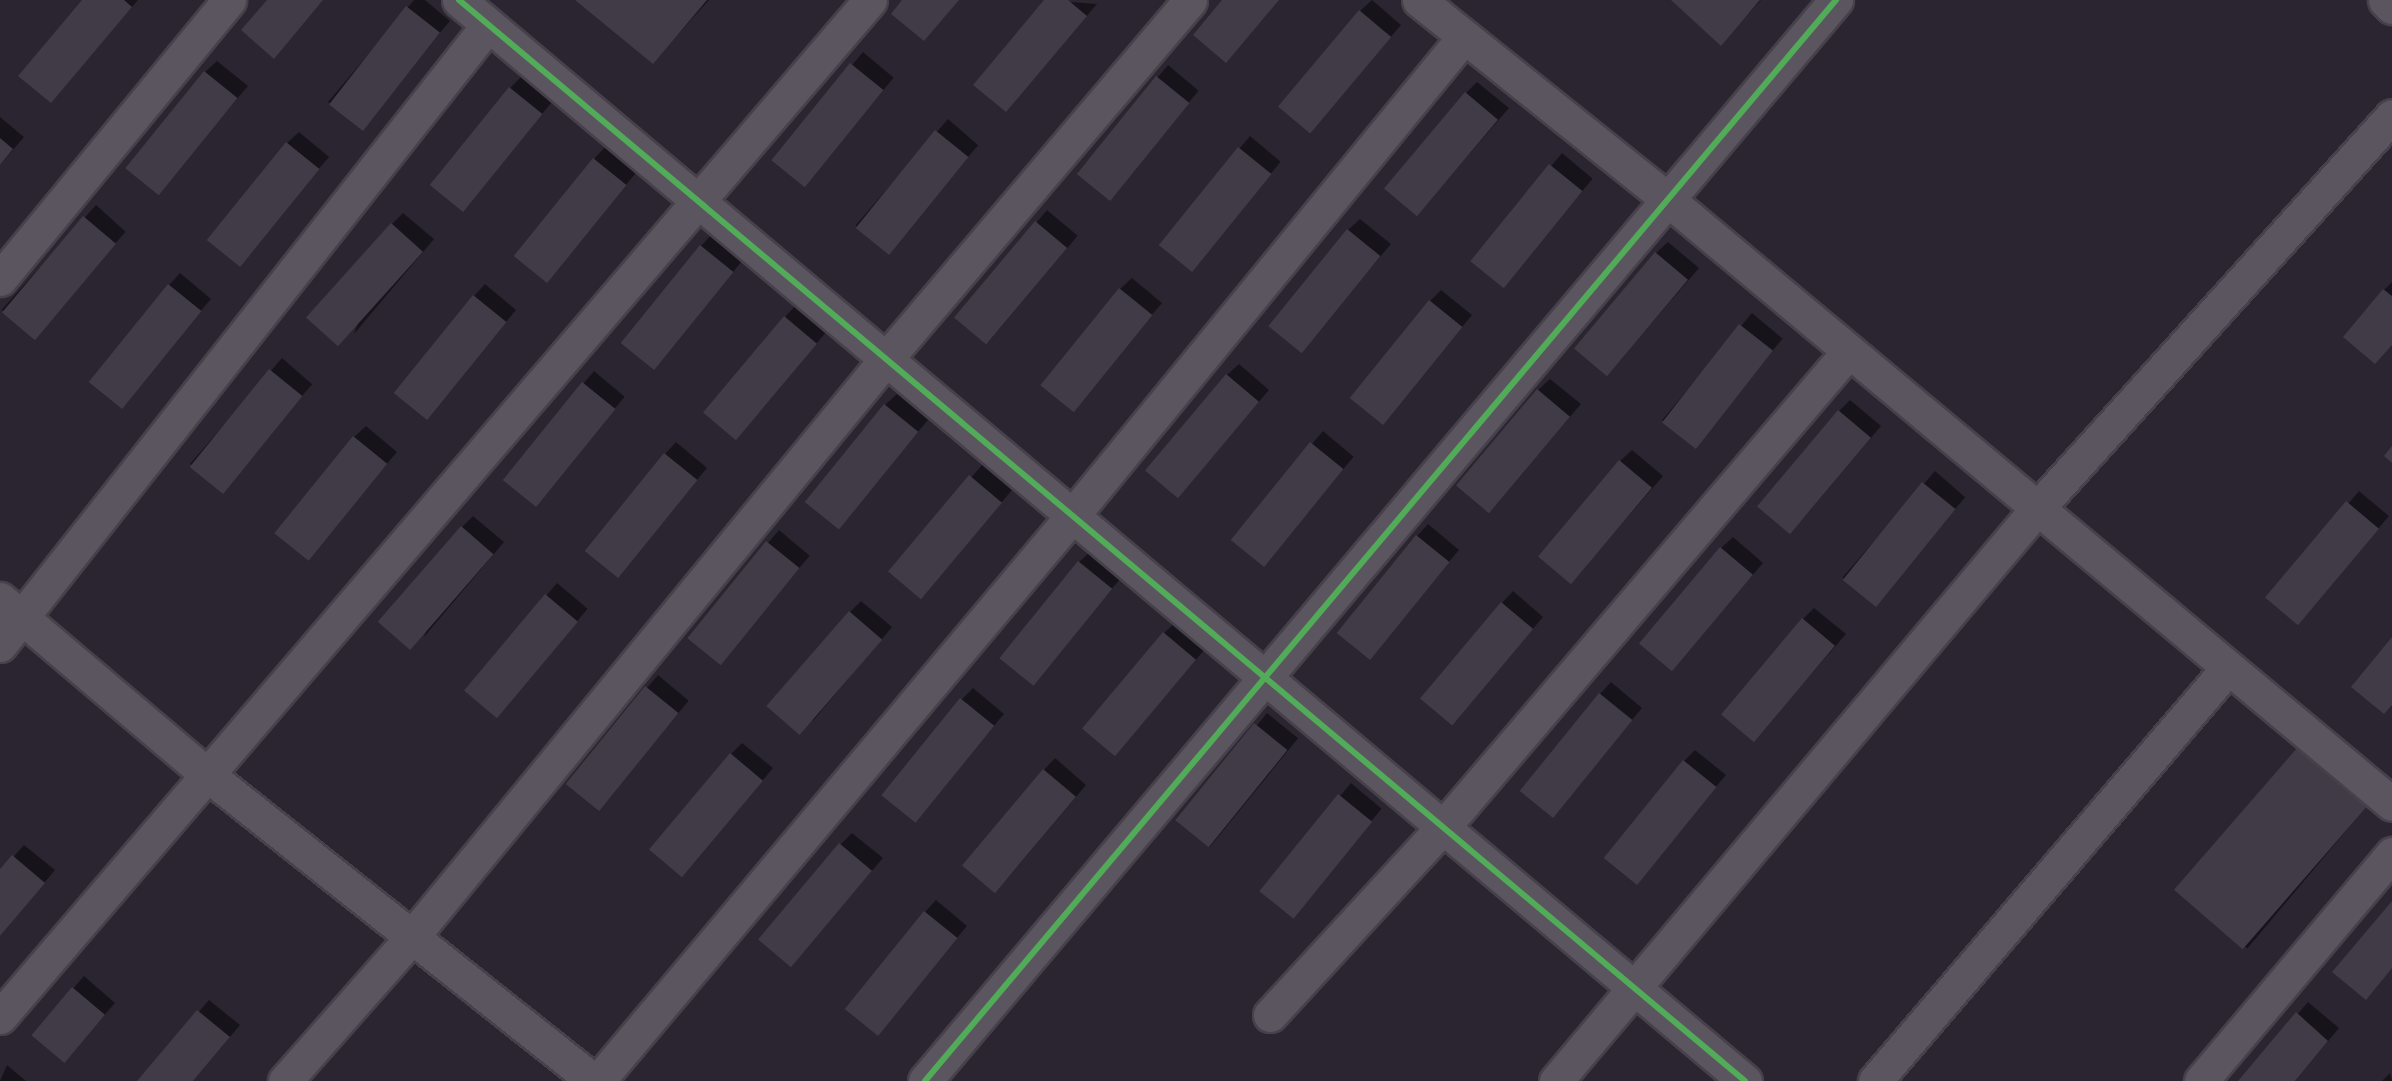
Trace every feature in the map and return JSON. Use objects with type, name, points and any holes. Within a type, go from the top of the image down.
[{"type":"street","points":[[0,279],[229,0]]},
{"type":"street","points":[[459,0],[1446,825],[1745,1081]]},
{"type":"street","points":[[0,1017],[700,203],[870,0]]},
{"type":"street","points":[[285,1081],[411,938],[886,359],[1190,0]]},
{"type":"street","points":[[1419,0],[1463,38],[1667,199],[2035,511],[2392,804]]},
{"type":"street","points":[[925,1081],[1269,679],[1667,199],[1836,0]]},
{"type":"street","points":[[2385,0],[2392,7]]},
{"type":"street","points":[[0,645],[11,609],[488,25]]},
{"type":"street","points":[[11,609],[209,776],[411,938],[596,1081],[1073,515],[1463,38]]},
{"type":"street","points":[[1556,1081],[2035,511],[2392,116]]},
{"type":"street","points":[[1270,1016],[1446,825],[1849,351]]},
{"type":"street","points":[[1875,1081],[2228,668]]},
{"type":"street","points":[[2201,1081],[2392,854]]},
{"type":"building","points":[[82,0],[124,0],[132,7],[51,103],[18,76]]},
{"type":"building","points":[[267,0],[323,0],[274,59],[241,30]]},
{"type":"building","points":[[575,0],[707,0],[653,64]]},
{"type":"building","points":[[902,0],[959,0],[924,41],[891,14]]},
{"type":"building","points":[[1044,0],[1068,0],[1087,16],[1006,112],[973,85]]},
{"type":"building","points":[[1222,0],[1279,0],[1226,63],[1193,35]]},
{"type":"building","points":[[1671,0],[1760,0],[1721,46]]},
{"type":"building","points":[[406,6],[440,32],[363,131],[329,105]]},
{"type":"building","points":[[1359,10],[1391,37],[1310,134],[1278,107]]},
{"type":"building","points":[[850,63],[883,90],[805,187],[771,160]]},
{"type":"building","points":[[204,71],[237,98],[159,195],[125,168]]},
{"type":"building","points":[[1156,76],[1189,103],[1110,201],[1077,174]]},
{"type":"building","points":[[509,87],[542,114],[463,212],[430,185]]},
{"type":"building","points":[[1465,92],[1498,120],[1417,216],[1384,189]]},
{"type":"building","points":[[935,130],[968,157],[889,255],[856,228]]},
{"type":"building","points":[[0,138],[13,149],[0,165]]},
{"type":"building","points":[[286,142],[319,169],[240,267],[207,240]]},
{"type":"building","points":[[1238,147],[1271,174],[1192,272],[1159,245]]},
{"type":"building","points":[[593,158],[626,185],[547,283],[514,256]]},
{"type":"building","points":[[1549,164],[1582,191],[1504,288],[1470,261]]},
{"type":"building","points":[[83,216],[116,244],[35,340],[2,313]]},
{"type":"building","points":[[1035,221],[1067,248],[986,345],[954,318]]},
{"type":"building","points":[[391,223],[423,252],[338,346],[306,317]]},
{"type":"building","points":[[1347,229],[1380,256],[1302,353],[1268,326]]},
{"type":"building","points":[[700,245],[733,272],[654,370],[621,343]]},
{"type":"building","points":[[1655,252],[1688,280],[1607,376],[1574,349]]},
{"type":"building","points":[[168,284],[201,311],[122,409],[89,382]]},
{"type":"building","points":[[1119,288],[1152,315],[1074,412],[1040,385]]},
{"type":"building","points":[[2383,289],[2392,296],[2392,345],[2375,364],[2343,337]]},
{"type":"building","points":[[473,295],[506,322],[427,420],[394,393]]},
{"type":"building","points":[[1429,300],[1462,327],[1383,425],[1350,398]]},
{"type":"building","points":[[784,316],[817,344],[736,440],[703,413]]},
{"type":"building","points":[[1739,324],[1773,350],[1696,449],[1662,423]]},
{"type":"building","points":[[269,369],[302,396],[223,494],[190,467]]},
{"type":"building","points":[[1226,374],[1259,402],[1178,498],[1145,471]]},
{"type":"building","points":[[582,382],[615,409],[536,507],[503,480]]},
{"type":"building","points":[[1537,389],[1570,417],[1489,513],[1456,486]]},
{"type":"building","points":[[884,404],[918,432],[839,530],[805,502]]},
{"type":"building","points":[[1838,410],[1871,438],[1790,534],[1757,507]]},
{"type":"building","points":[[353,436],[387,464],[309,561],[274,533]]},
{"type":"building","points":[[1310,442],[1343,469],[1264,567],[1231,540]]},
{"type":"building","points":[[2392,446],[2392,463],[2384,456]]},
{"type":"building","points":[[664,453],[697,480],[618,578],[585,551]]},
{"type":"building","points":[[1619,460],[1652,488],[1571,584],[1538,557]]},
{"type":"building","points":[[969,475],[1002,503],[921,599],[888,572]]},
{"type":"building","points":[[1922,482],[1955,509],[1876,607],[1843,580]]},
{"type":"building","points":[[2346,501],[2379,529],[2298,625],[2265,598]]},
{"type":"building","points":[[461,526],[493,554],[410,650],[378,622]]},
{"type":"building","points":[[1416,535],[1449,562],[1370,660],[1337,633]]},
{"type":"building","points":[[766,541],[799,568],[721,665],[687,638]]},
{"type":"building","points":[[1720,547],[1753,575],[1672,671],[1639,644]]},
{"type":"building","points":[[1078,561],[1112,589],[1034,686],[999,658]]},
{"type":"building","points":[[545,594],[578,622],[497,718],[464,691]]},
{"type":"building","points":[[1501,602],[1533,629],[1452,726],[1420,699]]},
{"type":"building","points":[[849,611],[882,640],[800,735],[766,706]]},
{"type":"building","points":[[1802,618],[1835,646],[1754,742],[1721,715]]},
{"type":"building","points":[[1163,632],[1196,660],[1115,756],[1082,729]]},
{"type":"building","points":[[2392,637],[2392,705],[2384,714],[2351,687]]},
{"type":"building","points":[[645,686],[678,713],[599,811],[566,784]]},
{"type":"building","points":[[1599,693],[1632,720],[1553,818],[1520,791]]},
{"type":"building","points":[[960,698],[994,726],[916,823],[881,795]]},
{"type":"building","points":[[1254,723],[1287,750],[1209,847],[1175,820]]},
{"type":"building","points":[[2298,747],[2367,807],[2243,949],[2174,890]]},
{"type":"building","points":[[730,753],[763,781],[682,877],[649,850]]},
{"type":"building","points":[[1683,760],[1716,787],[1637,885],[1604,858]]},
{"type":"building","points":[[1043,769],[1076,797],[995,893],[962,866]]},
{"type":"building","points":[[1338,794],[1372,822],[1294,919],[1259,891]]},
{"type":"building","points":[[839,843],[872,871],[791,967],[758,940]]},
{"type":"building","points":[[12,855],[45,883],[0,936],[0,869]]},
{"type":"building","points":[[2392,901],[2392,968],[2366,1000],[2332,972]]},
{"type":"building","points":[[924,911],[957,938],[878,1036],[845,1009]]},
{"type":"building","points":[[72,987],[105,1015],[64,1063],[32,1035]]},
{"type":"building","points":[[197,1010],[230,1037],[193,1081],[137,1081]]},
{"type":"building","points":[[2296,1012],[2328,1041],[2295,1081],[2238,1081]]},
{"type":"cycle path","points":[[459,0],[1745,1081]]},
{"type":"cycle path","points":[[925,1081],[1836,0]]}]
